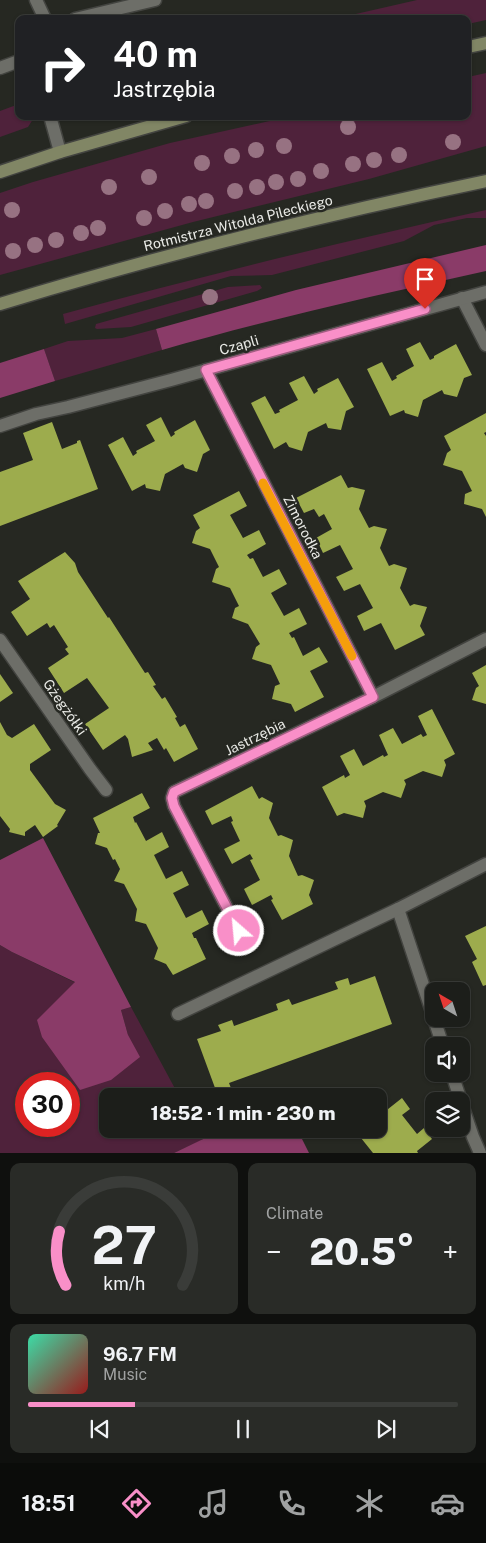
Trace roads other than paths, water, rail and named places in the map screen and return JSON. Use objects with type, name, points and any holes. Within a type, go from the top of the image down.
[{"type":"main road","points":[[471,46],[486,43]]},
{"type":"main road","points":[[0,172],[60,152],[172,120]]},
{"type":"main road","name":"Rotmistrza Witolda Pileckiego","points":[[0,304],[162,257],[390,201],[486,181]]},
{"type":"street","points":[[36,0],[43,15]]},
{"type":"street","points":[[92,15],[155,0]]},
{"type":"street","points":[[0,68],[15,62]]},
{"type":"street","points":[[51,120],[60,152]]},
{"type":"street","name":"Czapli","points":[[0,426],[36,414],[206,370],[486,292]]},
{"type":"street","points":[[462,298],[486,345]]},
{"type":"street","name":"Zimorodka","points":[[206,370],[373,697]]},
{"type":"street","name":"Jastrzębia","points":[[239,931],[174,806],[172,798],[174,792],[373,697],[486,639]]},
{"type":"street","name":"Gżegżółki","points":[[0,640],[106,790]]},
{"type":"street","points":[[178,1014],[398,909],[486,864]]},
{"type":"street","points":[[398,909],[425,991]]},
{"type":"street","points":[[470,1128],[480,1153]]}]
